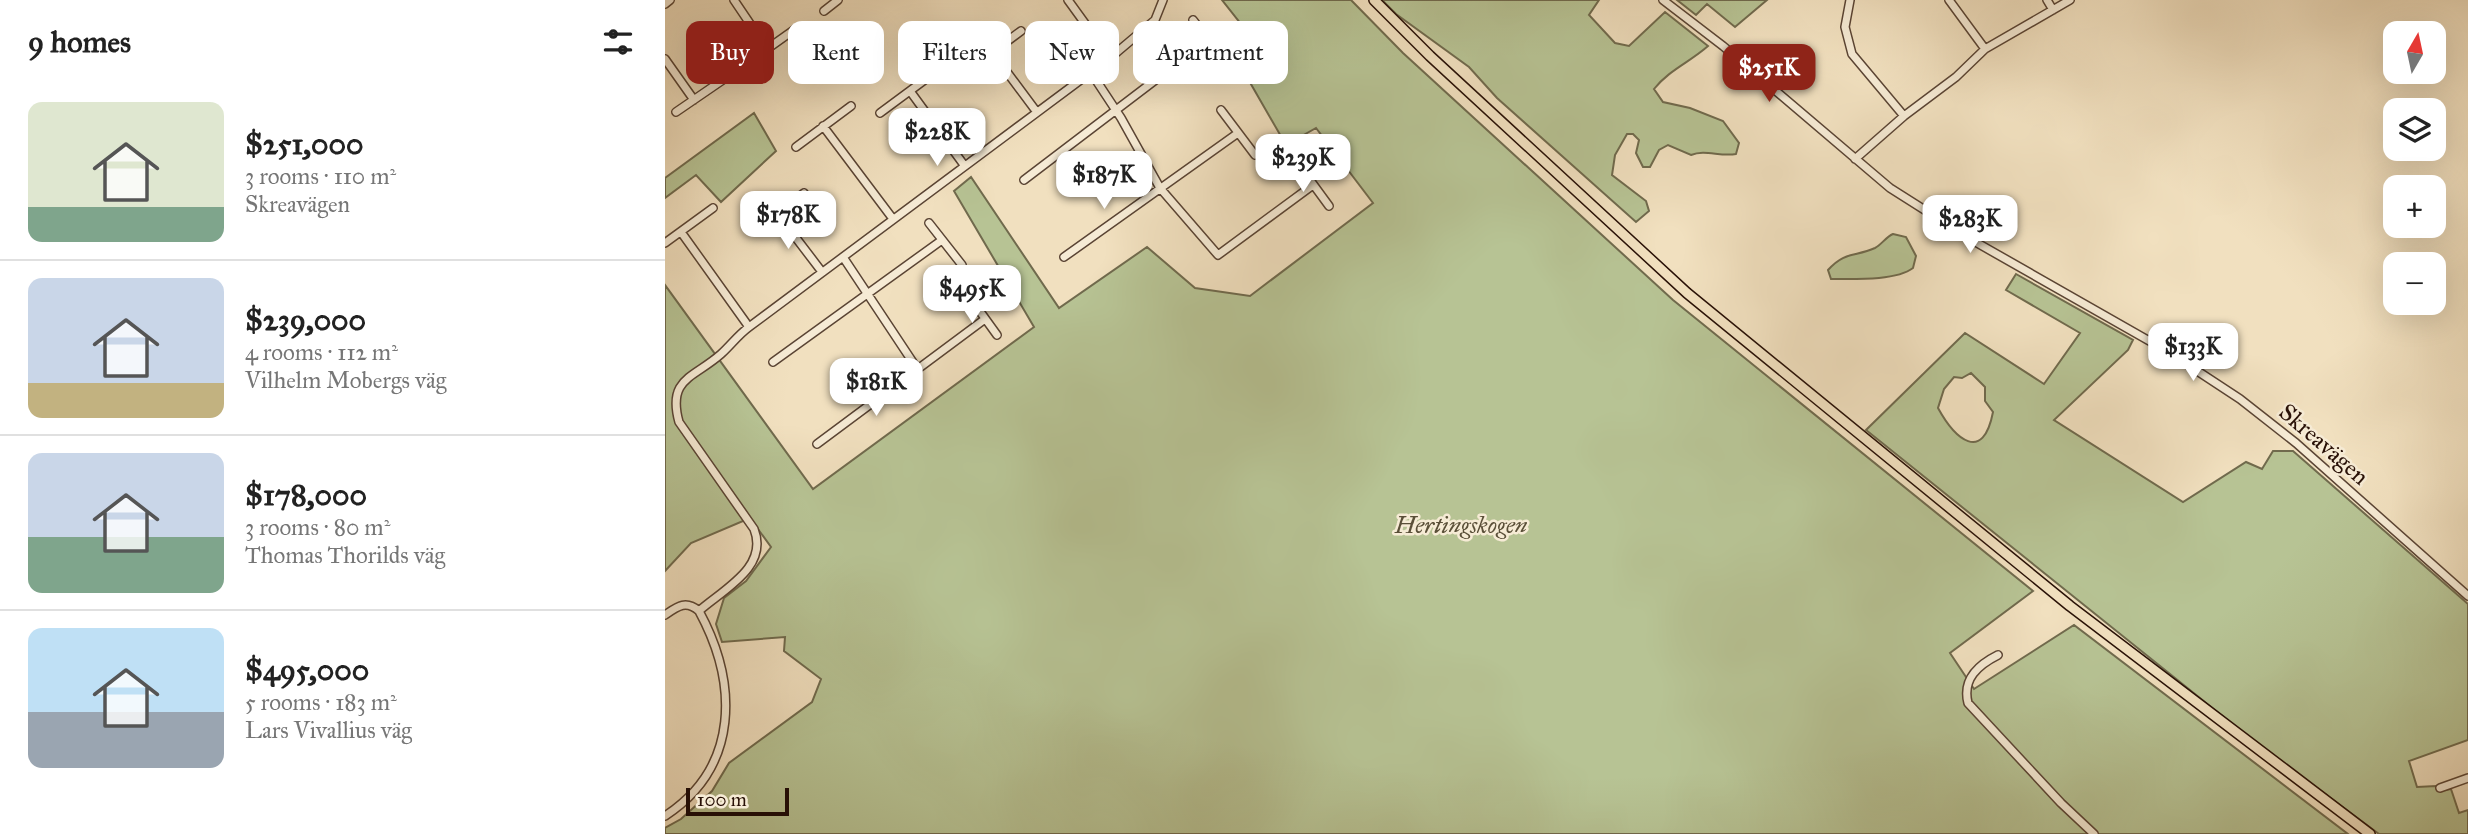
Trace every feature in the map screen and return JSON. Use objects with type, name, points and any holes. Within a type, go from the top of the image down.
[{"type":"main road","points":[[1374,0],[1430,56],[1687,293],[2070,606],[2370,834]]},
{"type":"street","points":[[665,4],[670,0]]},
{"type":"street","points":[[734,0],[749,21]]},
{"type":"street","points":[[824,11],[838,0]]},
{"type":"street","points":[[1068,0],[1084,21]]},
{"type":"street","points":[[1119,51],[1155,20],[1163,0]]},
{"type":"street","name":"Skreavägen","points":[[1663,0],[1723,46],[1890,188],[1948,226],[2167,351],[2240,399],[2297,443],[2468,596]]},
{"type":"street","points":[[1850,0],[1845,27],[1852,54],[1904,116]]},
{"type":"street","points":[[1949,0],[1985,49]]},
{"type":"street","points":[[2047,0],[2053,10]]},
{"type":"street","points":[[1855,159],[1985,49],[2070,0]]},
{"type":"street","points":[[1011,38],[1021,31]]},
{"type":"street","points":[[665,59],[694,100]]},
{"type":"street","points":[[1011,77],[1036,111]]},
{"type":"street","points":[[676,112],[717,84]]},
{"type":"street","points":[[880,114],[919,84]]},
{"type":"street","points":[[699,611],[750,568],[757,555],[758,542],[754,529],[679,422],[675,397],[683,381],[723,353],[729,344],[749,327],[1072,84]]},
{"type":"street","points":[[1099,84],[1160,188],[1217,255],[1313,185]]},
{"type":"street","points":[[1024,180],[1149,84]]},
{"type":"street","points":[[910,91],[964,165]]},
{"type":"street","points":[[796,146],[851,106]]},
{"type":"street","points":[[1221,110],[1255,156]]},
{"type":"street","points":[[824,127],[893,219]]},
{"type":"street","points":[[1064,257],[1238,133]]},
{"type":"street","points":[[1300,165],[1329,206]]},
{"type":"street","points":[[752,231],[804,193]]},
{"type":"street","points":[[665,243],[713,208]]},
{"type":"street","points":[[777,214],[822,272]]},
{"type":"street","points":[[929,223],[962,265]]},
{"type":"street","points":[[681,232],[749,327]]},
{"type":"street","points":[[773,362],[942,240]]},
{"type":"street","points":[[843,257],[918,370]]},
{"type":"street","points":[[971,299],[997,335]]},
{"type":"street","points":[[817,444],[985,319]]},
{"type":"street","points":[[665,615],[680,605],[693,606],[699,611],[725,677],[727,704],[725,731],[708,773],[685,800],[665,816]]},
{"type":"street","points":[[1998,655],[1981,663],[1970,676],[1966,693],[1968,703],[2061,803],[2094,834]]},
{"type":"street","points":[[2440,788],[2468,778]]},
{"type":"green space","name":"Hertingskogen","points":[[1222,0],[1351,0],[1403,53],[1673,300],[2033,591],[1950,653],[1974,689],[2074,625],[2348,834],[665,834],[665,828],[681,819],[712,791],[729,763],[812,702],[821,679],[784,651],[785,637],[722,642],[716,624],[724,598],[746,581],[771,547],[750,518],[691,543],[665,571],[665,285],[813,489],[1034,327],[954,191],[971,177],[1059,308],[1147,247],[1195,288],[1250,296],[1373,203],[1316,128],[1286,145],[1251,84],[1288,84],[1288,21],[1239,21]]},
{"type":"green space","points":[[1382,0],[1599,0],[1589,15],[1615,43],[1629,46],[1665,12],[1708,46],[1654,89],[1663,102],[1690,108],[1723,121],[1739,143],[1736,154],[1691,155],[1668,145],[1659,150],[1650,167],[1643,167],[1636,153],[1639,140],[1633,134],[1627,134],[1615,155],[1612,175],[1646,201],[1649,211],[1636,222],[1497,98],[1469,67],[1396,14]]},
{"type":"green space","points":[[1677,0],[1767,0],[1735,27],[1707,4],[1696,15]]},
{"type":"green space","points":[[754,113],[776,151],[721,202],[696,175],[665,198],[665,178]]},
{"type":"green space","points":[[1893,234],[1906,237],[1916,256],[1913,268],[1885,277],[1831,279],[1828,270],[1834,264],[1850,255],[1875,248]]},
{"type":"green space","points":[[2016,274],[2133,340],[2128,350],[2054,420],[2183,502],[2246,462],[2262,469],[2273,451],[2293,451],[2468,604],[2468,740],[2409,761],[2417,787],[2436,786],[2438,791],[2451,789],[2459,813],[2468,810],[2468,834],[2379,834],[2251,739],[1866,430],[1965,333],[2044,384],[2080,333],[2006,290]],"holes":[[[1971,373],[1985,387],[1985,401],[1993,412],[1988,428],[1983,438],[1976,442],[1968,441],[1952,429],[1938,408],[1944,389],[1954,377],[1962,378]]]}]
